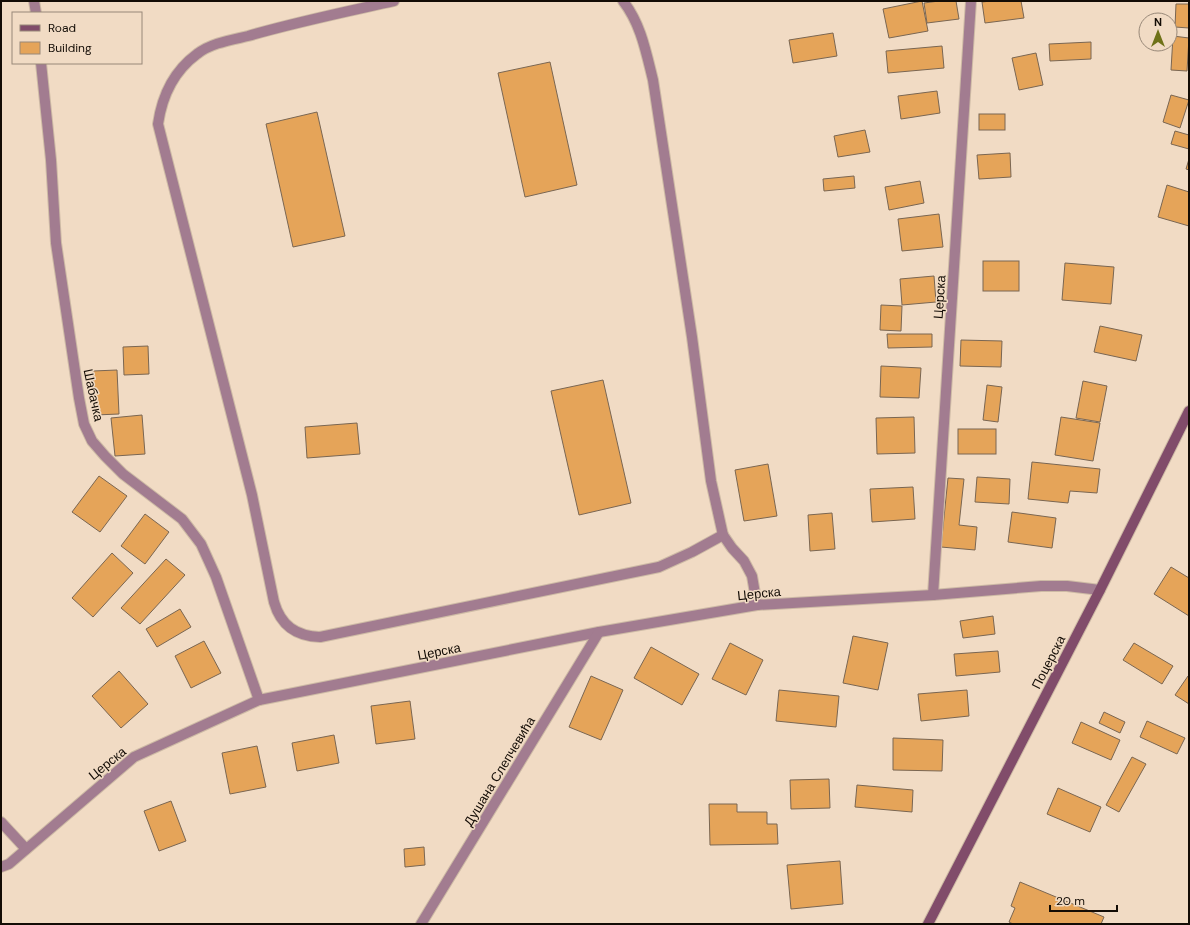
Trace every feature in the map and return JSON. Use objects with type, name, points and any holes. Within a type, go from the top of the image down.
[{"type":"main road","name":"Поцерска","points":[[928,924],[1100,590],[1189,411]]},
{"type":"street","points":[[34,1],[36,12]]},
{"type":"street","points":[[394,1],[278,27],[208,47],[192,58],[178,72],[170,84],[160,110],[158,124],[252,495],[277,612],[283,621],[299,634],[310,637],[320,637],[659,567],[692,552],[723,535]]},
{"type":"street","points":[[623,1],[632,12],[644,39],[653,80],[692,337],[711,481],[723,535],[744,561],[752,576],[757,604]]},
{"type":"street","name":"Церска","points":[[933,595],[971,1]]},
{"type":"street","name":"Шабачка","points":[[41,64],[51,160],[56,243],[84,424],[92,441],[122,474],[182,519],[201,544],[216,577],[259,700]]},
{"type":"street","name":"Церска","points":[[1,867],[9,864],[134,757],[259,700],[599,632],[757,604],[933,595],[1041,586],[1067,586],[1100,590]]},
{"type":"street","name":"Душана Слепчевића","points":[[421,924],[599,632]]},
{"type":"street","points":[[1,822],[26,849]]},
{"type":"building","points":[[922,1],[928,31],[889,38],[883,9]]},
{"type":"building","points":[[956,1],[959,19],[927,23],[924,3]]},
{"type":"building","points":[[1021,1],[1024,18],[985,23],[982,2]]},
{"type":"building","points":[[1176,4],[1189,4],[1189,28],[1178,27],[1178,12],[1176,12]]},
{"type":"building","points":[[833,33],[837,56],[793,63],[789,40]]},
{"type":"building","points":[[1178,37],[1189,38],[1187,71],[1171,70],[1172,52],[1178,52]]},
{"type":"building","points":[[1091,42],[1091,59],[1050,61],[1049,44]]},
{"type":"building","points":[[942,46],[944,68],[888,73],[886,51]]},
{"type":"building","points":[[1036,53],[1043,85],[1019,90],[1012,58]]},
{"type":"building","points":[[550,62],[577,185],[525,197],[498,73]]},
{"type":"building","points":[[937,91],[940,113],[901,119],[898,96]]},
{"type":"building","points":[[1171,95],[1189,100],[1180,128],[1163,122]]},
{"type":"building","points":[[317,112],[345,236],[293,247],[266,124]]},
{"type":"building","points":[[979,114],[1005,114],[1005,130],[979,130]]},
{"type":"building","points":[[865,130],[870,152],[838,157],[834,136]]},
{"type":"building","points":[[1175,131],[1189,135],[1189,149],[1171,144]]},
{"type":"building","points":[[1010,153],[1011,177],[979,179],[977,155]]},
{"type":"building","points":[[1189,159],[1189,170],[1186,169]]},
{"type":"building","points":[[854,176],[855,188],[824,191],[823,179]]},
{"type":"building","points":[[920,181],[924,203],[889,210],[885,187]]},
{"type":"building","points":[[1167,185],[1189,192],[1189,226],[1158,217]]},
{"type":"building","points":[[939,214],[943,247],[902,251],[898,219]]},
{"type":"building","points":[[983,261],[1019,261],[1019,291],[983,291]]},
{"type":"building","points":[[1065,263],[1114,267],[1111,304],[1062,300]]},
{"type":"building","points":[[934,276],[936,302],[902,305],[900,279]]},
{"type":"building","points":[[881,305],[902,306],[901,331],[880,330]]},
{"type":"building","points":[[1100,326],[1142,335],[1136,361],[1094,352]]},
{"type":"building","points":[[887,334],[932,334],[932,347],[888,348]]},
{"type":"building","points":[[961,340],[1002,341],[1001,367],[960,366]]},
{"type":"building","points":[[148,346],[149,374],[124,375],[123,347]]},
{"type":"building","points":[[881,366],[921,368],[919,398],[880,397]]},
{"type":"building","points":[[117,370],[119,414],[95,415],[93,371]]},
{"type":"building","points":[[603,380],[631,503],[579,515],[551,391]]},
{"type":"building","points":[[1083,381],[1107,386],[1100,422],[1076,418]]},
{"type":"building","points":[[987,385],[1002,387],[998,422],[983,420]]},
{"type":"building","points":[[142,415],[145,454],[115,456],[111,418]]},
{"type":"building","points":[[914,417],[915,453],[877,454],[876,418]]},
{"type":"building","points":[[1061,417],[1100,423],[1093,461],[1055,455]]},
{"type":"building","points":[[357,423],[360,454],[307,458],[305,427]]},
{"type":"building","points":[[958,429],[996,429],[996,454],[958,454]]},
{"type":"building","points":[[1032,462],[1100,469],[1097,493],[1070,491],[1068,503],[1028,499]]},
{"type":"building","points":[[768,464],[777,516],[744,521],[735,470]]},
{"type":"building","points":[[99,476],[127,496],[100,532],[72,512]]},
{"type":"building","points":[[977,477],[1010,479],[1009,504],[975,502]]},
{"type":"building","points":[[948,478],[964,479],[959,525],[977,527],[975,550],[941,547]]},
{"type":"building","points":[[913,487],[915,519],[872,522],[870,489]]},
{"type":"building","points":[[1012,512],[1056,518],[1052,548],[1008,542]]},
{"type":"building","points":[[832,513],[835,549],[810,551],[808,515]]},
{"type":"building","points":[[145,514],[169,532],[145,564],[121,546]]},
{"type":"building","points":[[112,553],[133,573],[93,617],[72,598]]},
{"type":"building","points":[[166,559],[185,575],[140,624],[121,608]]},
{"type":"building","points":[[1171,567],[1189,578],[1189,616],[1154,594]]},
{"type":"building","points":[[180,609],[191,627],[157,647],[146,629]]},
{"type":"building","points":[[993,616],[995,634],[963,638],[960,621]]},
{"type":"building","points":[[853,636],[888,643],[878,690],[843,683]]},
{"type":"building","points":[[204,641],[221,673],[191,688],[175,656]]},
{"type":"building","points":[[730,643],[763,660],[746,695],[712,679]]},
{"type":"building","points":[[1134,643],[1173,666],[1162,684],[1123,660]]},
{"type":"building","points":[[651,647],[699,674],[682,705],[634,678]]},
{"type":"building","points":[[998,651],[1000,672],[956,676],[954,654]]},
{"type":"building","points":[[119,671],[148,704],[121,728],[92,696]]},
{"type":"building","points":[[591,676],[623,690],[601,740],[569,727]]},
{"type":"building","points":[[1189,676],[1189,704],[1175,695]]},
{"type":"building","points":[[779,690],[839,696],[836,727],[776,721]]},
{"type":"building","points":[[967,690],[969,716],[921,721],[918,694]]},
{"type":"building","points":[[410,701],[415,739],[376,744],[371,706]]},
{"type":"building","points":[[1104,712],[1125,722],[1120,733],[1099,723]]},
{"type":"building","points":[[1147,721],[1185,738],[1177,754],[1140,737]]},
{"type":"building","points":[[1081,722],[1120,740],[1111,760],[1072,743]]},
{"type":"building","points":[[334,735],[339,763],[297,771],[292,743]]},
{"type":"building","points":[[893,738],[943,740],[942,771],[893,770]]},
{"type":"building","points":[[257,746],[266,787],[230,794],[222,753]]},
{"type":"building","points":[[1132,757],[1146,764],[1119,812],[1106,805]]},
{"type":"building","points":[[829,779],[830,808],[791,809],[790,780]]},
{"type":"building","points":[[857,785],[913,790],[912,812],[855,807]]},
{"type":"building","points":[[1058,788],[1101,807],[1090,832],[1047,814]]},
{"type":"building","points":[[171,801],[186,841],[159,851],[144,811]]},
{"type":"building","points":[[709,804],[737,804],[737,812],[767,812],[767,824],[777,824],[778,844],[710,845]]},
{"type":"building","points":[[424,847],[425,865],[405,867],[404,849]]},
{"type":"building","points":[[840,861],[843,904],[791,909],[787,865]]},
{"type":"building","points":[[1020,882],[1104,917],[1101,924],[1013,924],[1009,922],[1015,908],[1011,906]]}]
